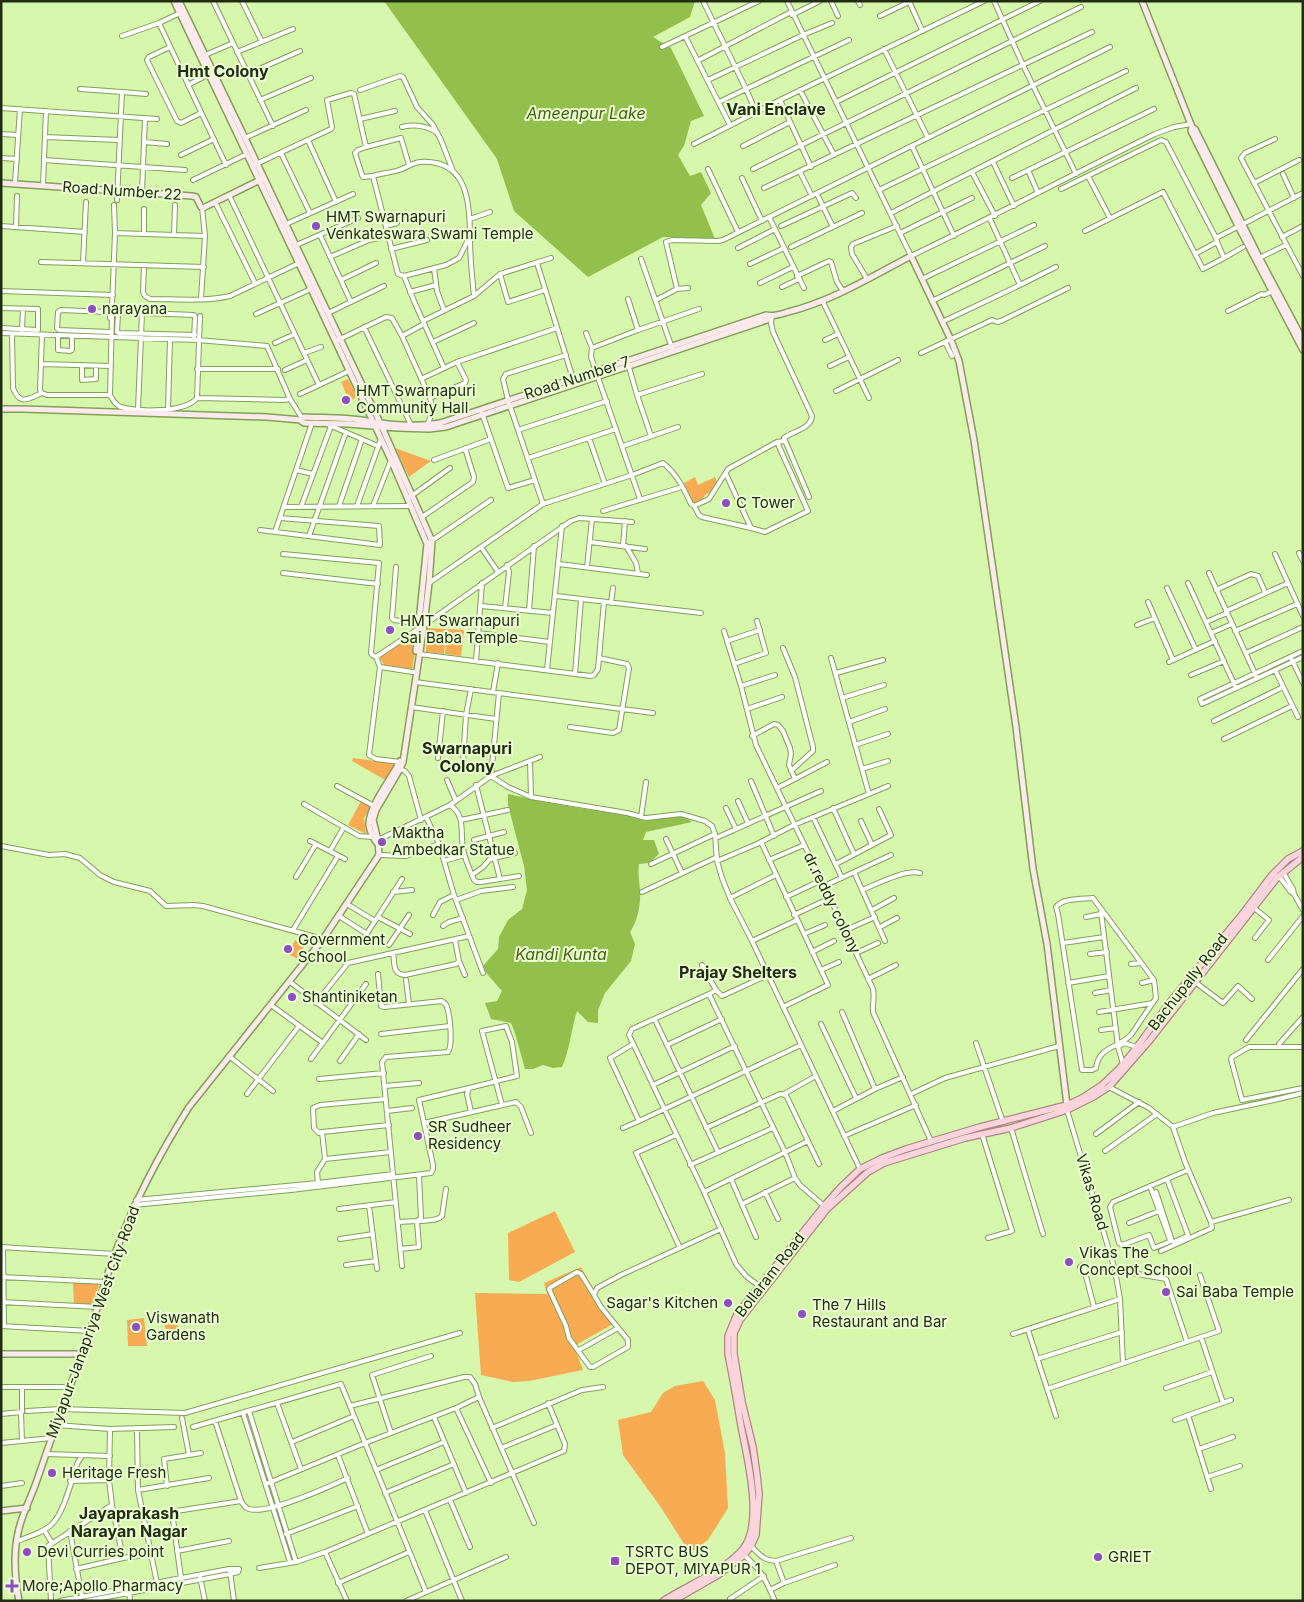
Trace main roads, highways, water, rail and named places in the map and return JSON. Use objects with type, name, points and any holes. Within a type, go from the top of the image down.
[{"type":"main road","name":"Bachupally Road","points":[[1067,1108],[1095,1096],[1109,1086],[1272,875],[1290,858],[1303,851]]},
{"type":"main road","name":"Bachupally Road","points":[[1067,1108],[1102,1085],[1123,1064],[1195,982],[1281,874],[1303,857]]},
{"type":"main road","name":"Bollaram Road","points":[[673,1601],[718,1575],[744,1555],[756,1535],[759,1494],[753,1447],[742,1402],[734,1354],[734,1333],[740,1320],[824,1206],[841,1186],[860,1169],[882,1158],[931,1141],[1067,1108]]},
{"type":"main road","name":"Bollaram Road","points":[[664,1601],[736,1556],[748,1541],[752,1531],[753,1488],[728,1354],[728,1336],[737,1314],[759,1286],[827,1209],[868,1172],[884,1163],[965,1138],[1011,1128],[1067,1108]]},
{"type":"water","name":"Ameenpur Lake","points":[[384,1],[695,1],[690,17],[653,37],[671,48],[704,116],[691,121],[684,146],[678,155],[690,176],[701,172],[711,193],[701,205],[715,239],[663,237],[588,277],[514,211],[497,159]]},
{"type":"water","name":"Kandi Kunta","points":[[508,794],[585,809],[626,814],[645,821],[681,814],[692,822],[646,832],[643,840],[654,840],[659,854],[649,863],[639,864],[640,900],[637,917],[630,932],[635,944],[631,961],[605,993],[598,1010],[598,1023],[588,1022],[577,1011],[562,1067],[553,1068],[543,1065],[533,1069],[525,1069],[511,1023],[491,1019],[485,1003],[497,1001],[502,991],[487,974],[483,966],[498,949],[499,937],[508,920],[522,909],[527,890],[524,866],[508,805]]},
{"type":"place","name":"HMT Swarnapuri Venkateswara Swami Temple","points":[[316,226]]},
{"type":"place","name":"narayana","points":[[92,309]]},
{"type":"place","name":"HMT Swarnapuri Community Hall","points":[[346,400]]},
{"type":"place","name":"C Tower","points":[[726,503]]},
{"type":"place","name":"HMT Swarnapuri Sai Baba Temple","points":[[390,630]]},
{"type":"place","name":"Maktha Ambedkar Statue","points":[[382,842]]},
{"type":"place","name":"Government School","points":[[288,949]]},
{"type":"place","name":"Shantiniketan","points":[[292,997]]},
{"type":"place","name":"SR Sudheer Residency","points":[[418,1136]]},
{"type":"place","name":"Vikas The Concept School","points":[[1069,1262]]},
{"type":"place","name":"Sai Baba Temple","points":[[1166,1292]]},
{"type":"place","name":"Sagar's Kitchen","points":[[728,1303]]},
{"type":"place","name":"The 7 Hills Restaurant and Bar","points":[[802,1314]]},
{"type":"place","name":"Viswanath Gardens","points":[[136,1327]]},
{"type":"place","name":"Heritage Fresh","points":[[52,1473]]},
{"type":"place","name":"Devi Curries point","points":[[27,1552]]},
{"type":"place","name":"GRIET","points":[[1098,1557]]},
{"type":"place","name":"TSRTC BUS DEPOT, MIYAPUR 1","points":[[615,1561]]},
{"type":"place","name":"More;Apollo Pharmacy","points":[[12,1586]]},
{"type":"district","name":"Hmt Colony","points":[[223,71]]},
{"type":"district","name":"Vani Enclave","points":[[776,109]]},
{"type":"district","name":"Swarnapuri Colony","points":[[467,757]]},
{"type":"district","name":"Prajay Shelters","points":[[738,972]]},
{"type":"district","name":"Jayaprakash Narayan Nagar","points":[[129,1522]]}]
